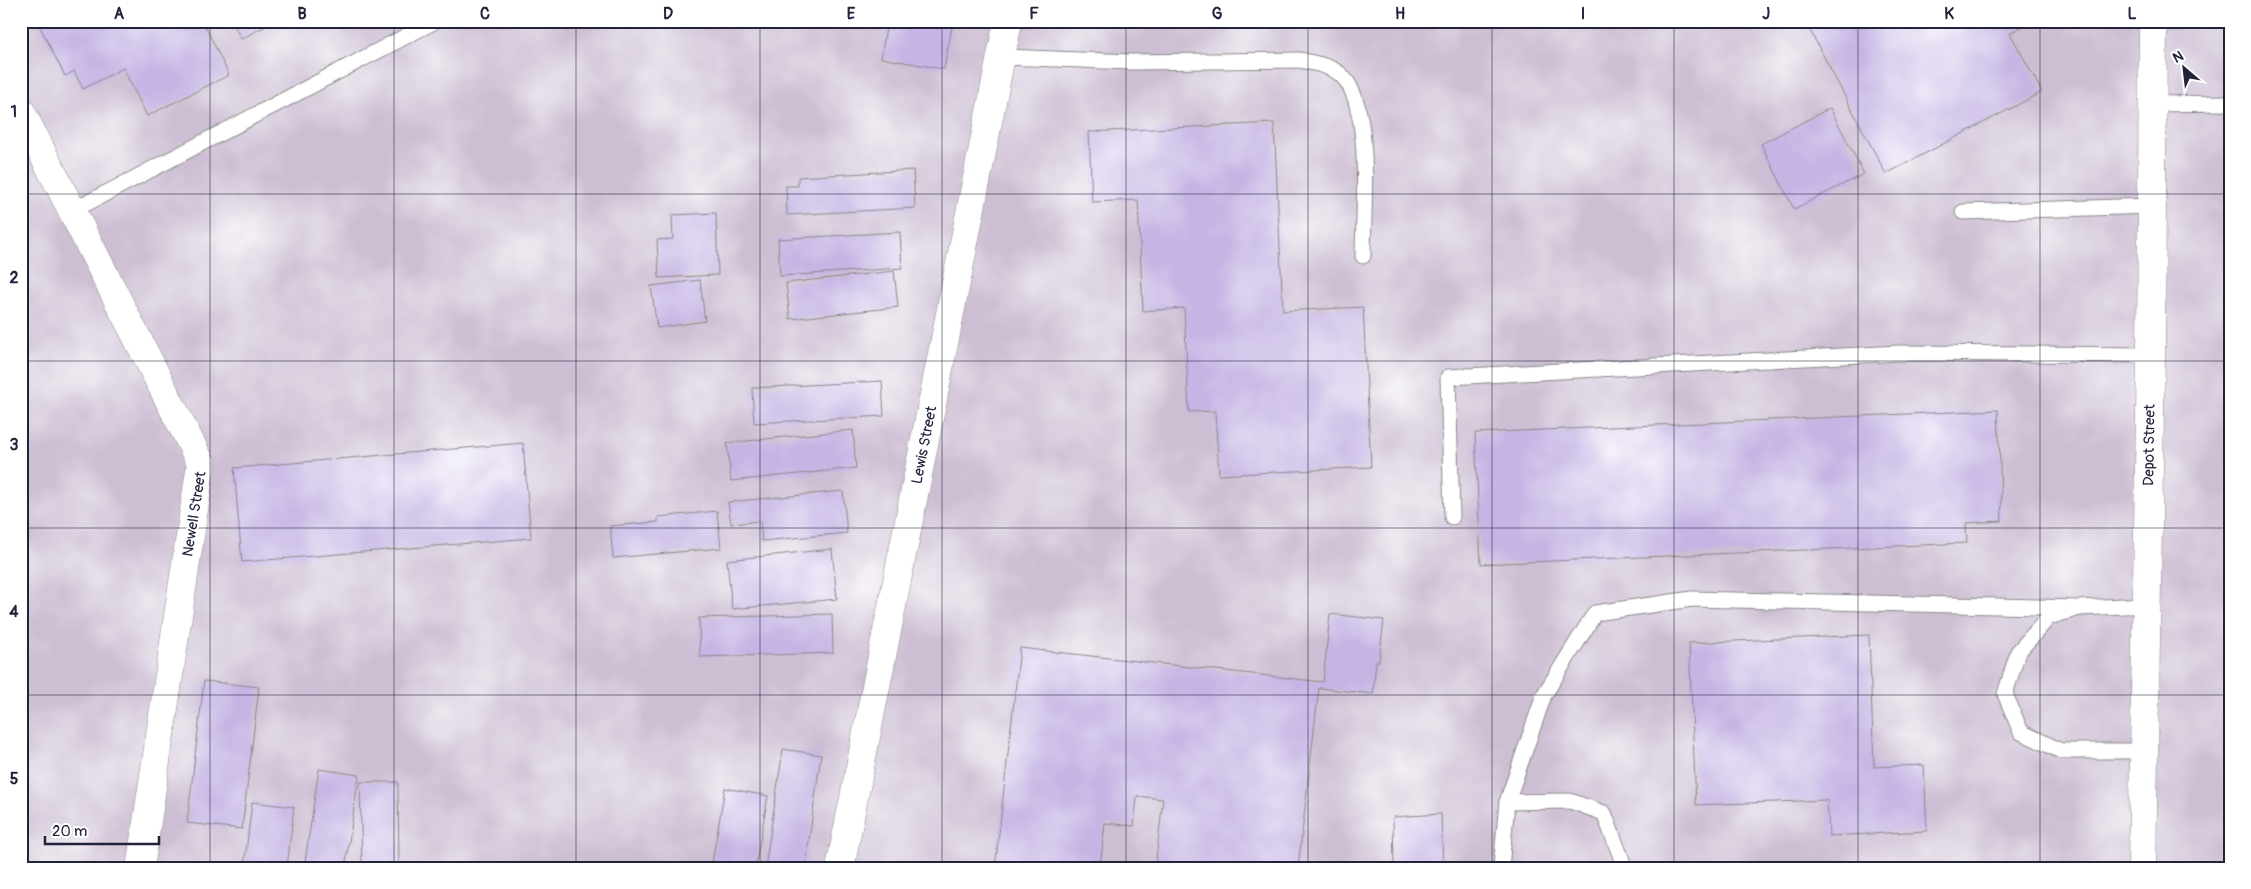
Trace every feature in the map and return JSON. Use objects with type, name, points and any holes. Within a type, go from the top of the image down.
[{"type":"street","name":"Lewis Street","points":[[840,868],[1008,21]]},
{"type":"street","name":"Depot Street","points":[[2142,868],[2151,354],[2153,21]]},
{"type":"street","name":"Newell Street","points":[[21,111],[201,464],[140,868]]},
{"type":"lane","points":[[72,211],[434,21]]},
{"type":"lane","points":[[1001,57],[1132,62],[1300,60],[1320,64],[1340,74],[1356,97],[1364,131],[1363,256]]},
{"type":"lane","points":[[2152,104],[2230,103]]},
{"type":"lane","points":[[1963,212],[2152,206]]},
{"type":"lane","points":[[1452,517],[1448,377],[1899,353],[2151,354]]},
{"type":"lane","points":[[1501,868],[1507,802],[1544,695],[1595,612],[1692,599],[2079,608],[2146,606]]},
{"type":"lane","points":[[2079,608],[2049,617],[2018,652],[2005,694],[2021,732],[2061,751],[2144,751]]},
{"type":"lane","points":[[1507,802],[1570,801],[1604,813],[1622,860],[1623,868]]},
{"type":"shaded area","points":[[21,21],[2230,21],[2230,868],[21,868]]},
{"type":"building","points":[[37,21],[215,21],[205,26],[229,75],[147,116],[123,68],[83,89],[74,71],[65,76]]},
{"type":"building","points":[[232,21],[275,21],[241,39]]},
{"type":"building","points":[[887,21],[953,21],[944,69],[881,58]]},
{"type":"building","points":[[1805,21],[2032,21],[2010,33],[2042,92],[1886,174]]},
{"type":"building","points":[[1830,108],[1864,174],[1794,209],[1761,144]]},
{"type":"building","points":[[1274,123],[1283,311],[1363,307],[1371,467],[1219,475],[1215,411],[1189,412],[1184,308],[1143,311],[1138,200],[1092,202],[1089,132]]},
{"type":"building","points":[[913,170],[915,208],[787,215],[786,186],[798,186],[798,177]]},
{"type":"building","points":[[716,213],[718,275],[659,278],[657,240],[673,239],[672,215]]},
{"type":"building","points":[[900,232],[902,268],[780,276],[778,239]]},
{"type":"building","points":[[894,271],[898,307],[790,319],[786,283]]},
{"type":"building","points":[[700,280],[705,321],[657,328],[651,286]]},
{"type":"building","points":[[882,381],[884,416],[754,423],[752,388]]},
{"type":"building","points":[[1998,410],[2002,521],[1966,523],[1967,543],[1481,564],[1475,433]]},
{"type":"building","points":[[853,430],[856,468],[731,481],[727,443]]},
{"type":"building","points":[[523,443],[531,538],[242,562],[234,468]]},
{"type":"building","points":[[843,491],[847,533],[762,541],[760,521],[731,524],[728,502]]},
{"type":"building","points":[[717,511],[721,548],[613,558],[610,526],[658,522],[658,517]]},
{"type":"building","points":[[832,549],[837,599],[732,609],[727,560]]},
{"type":"building","points":[[832,614],[833,653],[700,657],[699,618]]},
{"type":"building","points":[[1330,614],[1384,620],[1379,661],[1376,661],[1373,694],[1319,688],[1298,868],[1155,868],[1163,799],[1137,796],[1134,826],[1105,823],[1100,868],[995,868],[1020,648],[1323,682]]},
{"type":"building","points":[[1869,635],[1874,767],[1924,765],[1927,831],[1829,836],[1827,800],[1696,805],[1689,643]]},
{"type":"building","points":[[204,681],[259,687],[242,829],[187,823]]},
{"type":"building","points":[[783,749],[821,755],[805,868],[765,868]]},
{"type":"building","points":[[319,769],[359,775],[345,868],[304,868]]},
{"type":"building","points":[[360,782],[398,782],[399,868],[362,868]]},
{"type":"building","points":[[725,788],[768,796],[755,868],[711,868]]},
{"type":"building","points":[[252,802],[294,807],[287,868],[244,868]]},
{"type":"building","points":[[1441,814],[1443,868],[1394,868],[1393,817]]}]
